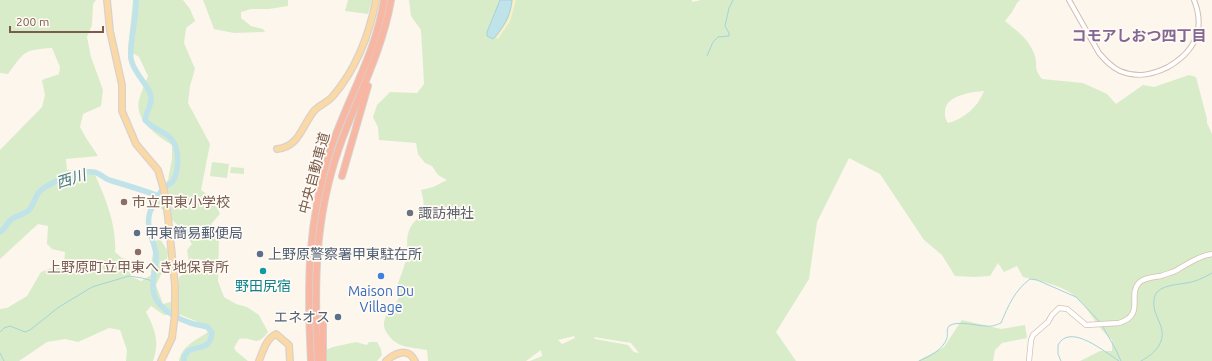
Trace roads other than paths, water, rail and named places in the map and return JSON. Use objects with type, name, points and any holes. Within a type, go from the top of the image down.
[{"type":"highway","name":"中央自動車道","points":[[311,361],[309,268],[310,248],[316,205],[332,147],[370,52],[384,0]]},
{"type":"highway","name":"中央自動車道","points":[[318,361],[316,268],[317,247],[323,206],[339,149],[381,42],[391,0]]},
{"type":"highway","points":[[342,176],[381,42]]},
{"type":"highway","points":[[323,315],[323,361]]},
{"type":"main road","points":[[107,0],[110,31],[122,85],[122,105],[124,115],[136,144],[156,166],[160,175],[166,200],[171,237],[176,302],[175,321],[170,343],[161,361]]},
{"type":"main road","points":[[277,149],[296,140],[314,112],[329,100],[342,85],[362,49],[371,24],[376,0]]},
{"type":"main road","points":[[1029,361],[1031,340],[1033,335],[1048,322],[1059,308],[1067,309],[1086,325],[1124,322],[1132,314],[1134,309],[1136,287],[1138,284],[1150,278],[1174,272],[1189,263],[1212,254]]},
{"type":"main road","points":[[259,361],[266,344],[271,337],[276,334],[289,345],[290,361]]},
{"type":"main road","points":[[386,361],[392,359],[397,353],[405,353],[413,357],[416,361]]},
{"type":"street","points":[[1068,0],[1104,60],[1111,66],[1128,73],[1146,75],[1153,74],[1165,68],[1189,52],[1194,43],[1199,24],[1199,15],[1194,0]]},
{"type":"water","points":[[500,0],[512,0],[506,21],[493,39],[487,36],[487,32]]},
{"type":"waterway","name":"西川","points":[[136,0],[131,59],[135,70],[148,88],[151,97],[151,103],[145,120],[171,138],[178,156],[178,165],[175,178],[160,193],[150,212],[149,228],[156,254],[153,284],[154,294],[156,300],[170,314],[190,323],[208,327],[212,333],[207,345],[188,351],[184,357],[184,361]]},
{"type":"waterway","points":[[707,56],[713,42],[718,37],[729,36],[725,26],[729,8],[733,0]]},
{"type":"waterway","name":"西川","points":[[0,232],[4,229],[8,222],[28,211],[43,188],[64,178],[80,173],[95,172],[109,180],[159,196]]},
{"type":"waterway","points":[[1141,361],[1151,354],[1159,346],[1161,341],[1162,330],[1154,307],[1154,298],[1157,292],[1165,287],[1195,281],[1212,273]]},
{"type":"waterway","points":[[0,332],[4,328],[10,326],[25,332],[30,330],[59,307],[92,287],[129,276],[153,281]]},
{"type":"waterway","points":[[919,361],[932,355],[942,346],[947,338],[948,327],[953,324],[962,323],[990,326],[1001,323],[1016,293],[1030,279],[1037,280],[1076,297],[1100,322]]},
{"type":"waterway","points":[[1103,327],[1121,361]]},
{"type":"waterway","points":[[1061,361],[1058,354],[1058,345],[1064,339],[1071,337],[1088,341],[1119,361]]},
{"type":"waterway","points":[[0,353],[4,361]]},
{"type":"place","name":"市立甲東小学校","points":[[124,202]]},
{"type":"place","name":"諏訪神社","points":[[410,213]]},
{"type":"place","name":"甲東簡易郵便局","points":[[137,233]]},
{"type":"place","name":"上野原町立甲東へき地保育所","points":[[138,252]]},
{"type":"place","name":"上野原警察署甲東駐在所","points":[[260,254]]},
{"type":"place","name":"野田尻宿","points":[[263,271]]},
{"type":"place","name":"Maison Du Village","points":[[381,276]]},
{"type":"place","name":"エネオス","points":[[338,317]]},
{"type":"district","name":"コモアしおつ四丁目","points":[[1139,36]]}]
